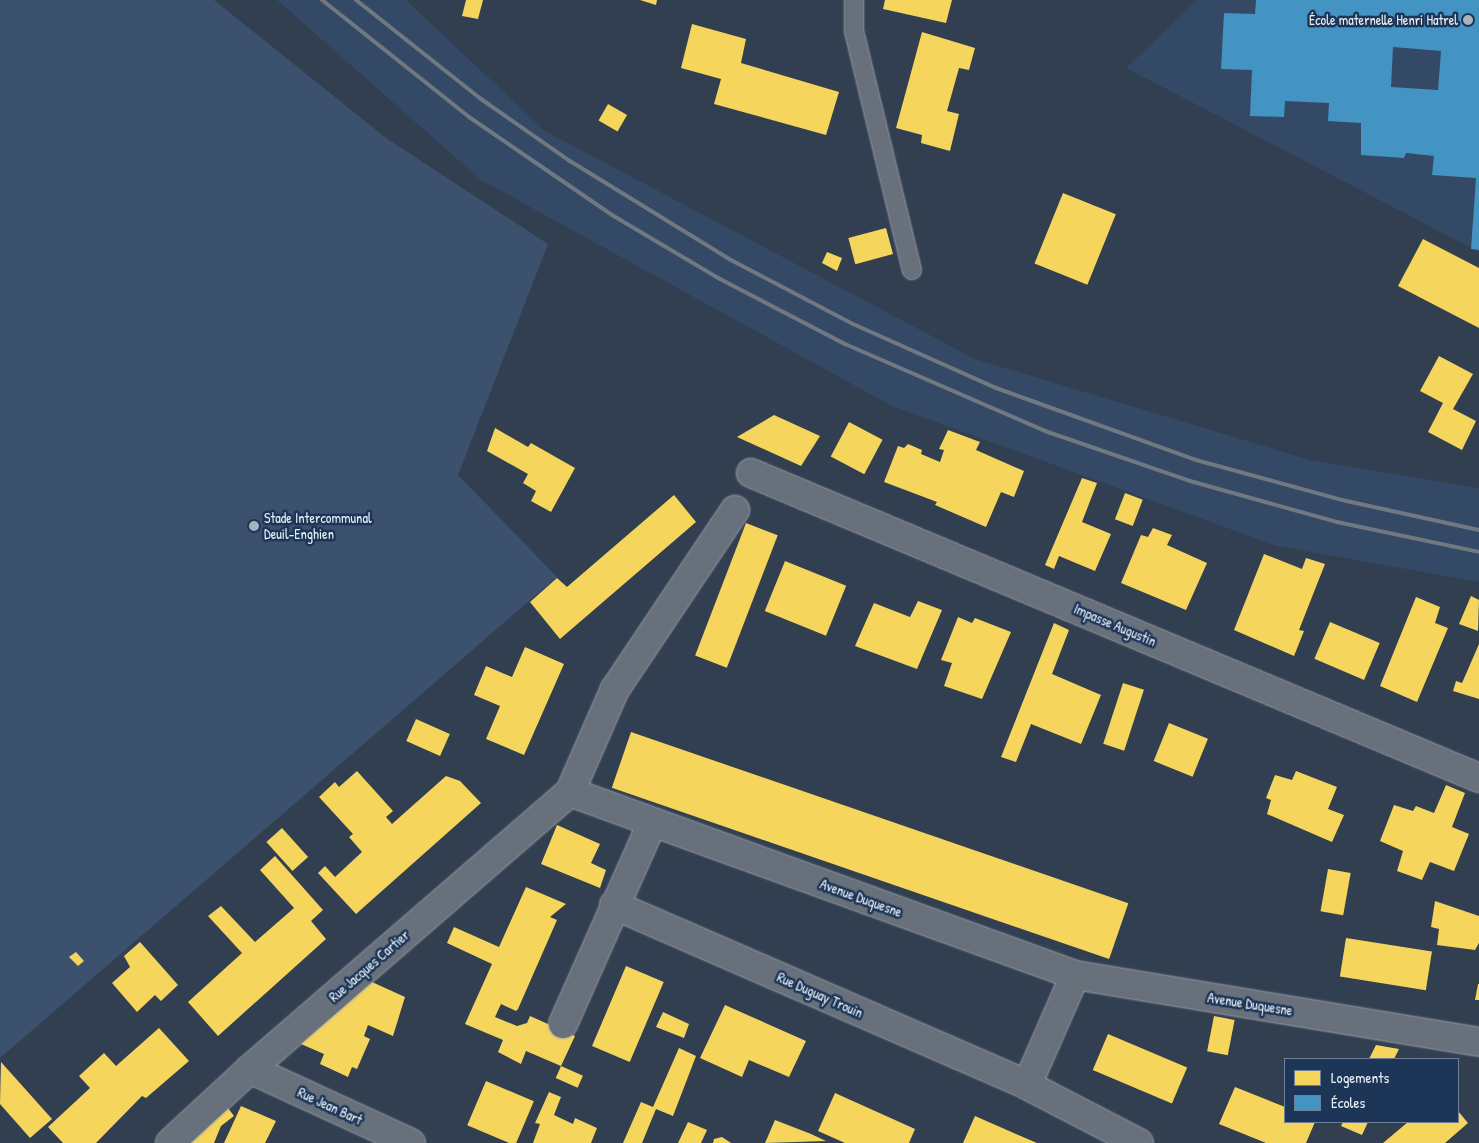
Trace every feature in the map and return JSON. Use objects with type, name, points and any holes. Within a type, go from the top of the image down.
[{"type":"street","name":"Impasse Augustin","points":[[751,473],[1479,778]]},
{"type":"street","points":[[570,792],[615,689],[736,510]]},
{"type":"street","name":"Avenue Duquesne","points":[[570,792],[1075,975],[1479,1042]]},
{"type":"street","name":"Rue Jacques Cartier","points":[[170,1143],[250,1069],[570,792]]},
{"type":"street","points":[[563,1024],[614,905],[652,823]]},
{"type":"street","name":"Rue Duguay Trouin","points":[[614,905],[1027,1085],[1139,1143]]},
{"type":"street","points":[[1027,1085],[1075,975]]},
{"type":"street","name":"Rue Jean Bart","points":[[250,1069],[411,1143]]},
{"type":"lane","points":[[854,0],[854,31],[912,270]]},
{"type":"shaded area","name":"Stade Intercommunal Deuil-Enghien","points":[[0,0],[214,0],[386,138],[548,244],[458,475],[557,577],[0,1058]]},
{"type":"shaded area","points":[[277,0],[406,0],[545,131],[975,359],[1310,460],[1479,488],[1479,582],[1277,546],[892,406],[481,180]]},
{"type":"shaded area","points":[[1197,0],[1479,0],[1479,252],[1126,68]]},
{"type":"building: Logements","points":[[466,0],[483,0],[478,19],[462,16]]},
{"type":"building: Logements","points":[[640,0],[657,0],[656,5]]},
{"type":"building: Logements","points":[[885,0],[952,0],[946,23],[883,9]]},
{"type":"building: Logements","points":[[692,24],[746,39],[741,63],[839,92],[826,135],[714,104],[721,79],[681,68]]},
{"type":"building: Logements","points":[[922,32],[975,48],[969,70],[959,68],[947,111],[959,114],[950,151],[921,143],[922,135],[896,128]]},
{"type":"building: Logements","points":[[608,104],[627,115],[618,131],[598,120]]},
{"type":"building: Logements","points":[[1063,193],[1116,214],[1087,285],[1035,263]]},
{"type":"building: Logements","points":[[886,228],[893,254],[855,264],[848,238]]},
{"type":"building: Logements","points":[[1423,239],[1479,268],[1479,328],[1398,286]]},
{"type":"building: Logements","points":[[827,252],[842,258],[837,271],[822,263]]},
{"type":"building: Logements","points":[[1439,356],[1473,374],[1453,409],[1476,421],[1462,450],[1428,432],[1443,403],[1420,391]]},
{"type":"building: Logements","points":[[774,415],[820,436],[801,466],[737,437]]},
{"type":"building: Logements","points":[[849,422],[883,440],[864,474],[831,456]]},
{"type":"building: Logements","points":[[495,428],[528,447],[531,443],[575,468],[551,512],[531,501],[536,491],[523,483],[528,474],[487,451]]},
{"type":"building: Logements","points":[[948,430],[980,442],[976,450],[1024,471],[1014,497],[1001,492],[986,527],[935,505],[937,502],[884,482],[898,446],[904,448],[908,444],[922,450],[921,454],[940,462],[944,450],[939,449]]},
{"type":"building: Logements","points":[[1082,478],[1097,483],[1082,522],[1111,534],[1095,571],[1059,556],[1054,569],[1045,565]]},
{"type":"building: Logements","points":[[1125,493],[1143,500],[1133,526],[1115,519]]},
{"type":"building: Logements","points":[[674,495],[696,522],[560,639],[530,602],[557,578],[567,587]]},
{"type":"building: Logements","points":[[746,523],[778,535],[727,668],[695,656]]},
{"type":"building: Logements","points":[[1153,528],[1172,535],[1167,545],[1207,563],[1186,610],[1121,583],[1141,535],[1148,537]]},
{"type":"building: Logements","points":[[1264,554],[1302,569],[1306,558],[1325,564],[1299,630],[1304,631],[1294,656],[1234,630]]},
{"type":"building: Logements","points":[[785,561],[846,586],[826,636],[765,611]]},
{"type":"building: Logements","points":[[1471,596],[1479,600],[1478,631],[1459,624]]},
{"type":"building: Logements","points":[[1416,597],[1440,607],[1435,623],[1448,628],[1417,702],[1380,686]]},
{"type":"building: Logements","points":[[918,601],[942,610],[917,669],[855,646],[874,603],[910,617]]},
{"type":"building: Logements","points":[[958,617],[972,623],[975,618],[1011,632],[982,699],[944,686],[952,663],[941,660]]},
{"type":"building: Logements","points":[[1330,622],[1380,643],[1364,680],[1314,659]]},
{"type":"building: Logements","points":[[1054,623],[1069,630],[1052,674],[1101,695],[1081,744],[1031,724],[1016,762],[1001,757]]},
{"type":"building: Logements","points":[[1479,644],[1479,699],[1453,691],[1456,681],[1462,683]]},
{"type":"building: Logements","points":[[525,647],[564,664],[524,755],[486,739],[500,706],[474,695],[486,666],[512,677]]},
{"type":"building: Logements","points":[[1123,683],[1144,690],[1124,751],[1103,744]]},
{"type":"building: Logements","points":[[416,719],[450,734],[440,756],[406,741]]},
{"type":"building: Logements","points":[[1169,723],[1208,739],[1193,777],[1154,761]]},
{"type":"building: Logements","points":[[631,732],[1128,903],[1109,959],[612,788]]},
{"type":"building: Logements","points":[[357,771],[393,811],[386,817],[392,824],[446,776],[460,781],[481,803],[356,914],[318,873],[325,866],[335,877],[362,852],[349,837],[353,834],[319,797],[335,782],[339,787]]},
{"type":"building: Logements","points":[[1296,771],[1337,787],[1328,809],[1344,815],[1332,842],[1267,814],[1271,800],[1266,798],[1275,775],[1292,780]]},
{"type":"building: Logements","points":[[1446,785],[1465,793],[1452,827],[1469,834],[1454,871],[1430,862],[1422,880],[1397,871],[1403,851],[1380,841],[1394,805],[1413,811],[1416,806],[1434,813]]},
{"type":"building: Logements","points":[[557,825],[600,844],[591,863],[606,870],[600,888],[541,864]]},
{"type":"building: Logements","points":[[282,828],[308,857],[292,871],[266,842]]},
{"type":"building: Logements","points":[[275,856],[323,910],[311,921],[326,939],[218,1036],[188,1002],[242,953],[208,916],[221,906],[255,942],[294,908],[260,870]]},
{"type":"building: Logements","points":[[1328,869],[1351,873],[1343,915],[1321,911]]},
{"type":"building: Logements","points":[[526,887],[566,904],[550,917],[557,920],[518,1009],[516,1011],[501,1004],[495,1017],[517,1026],[527,1023],[530,1016],[575,1036],[561,1066],[526,1051],[521,1064],[498,1052],[503,1040],[465,1024],[492,964],[447,943],[454,927],[499,947]]},
{"type":"building: Logements","points":[[1435,901],[1479,916],[1479,943],[1475,950],[1437,945],[1439,929],[1431,927]]},
{"type":"building: Logements","points":[[1346,938],[1432,952],[1426,990],[1340,977]]},
{"type":"building: Logements","points":[[140,942],[178,985],[161,1001],[155,995],[137,1012],[112,983],[130,967],[124,956]]},
{"type":"building: Logements","points":[[76,952],[84,961],[78,966],[69,957]]},
{"type":"building: Logements","points":[[626,966],[664,982],[630,1062],[592,1046]]},
{"type":"building: Logements","points":[[372,982],[405,997],[393,1036],[368,1025],[364,1036],[370,1039],[357,1069],[352,1067],[348,1077],[320,1064],[324,1054],[301,1044]]},
{"type":"building: Logements","points":[[1478,984],[1479,1000],[1475,1000]]},
{"type":"building: Logements","points":[[725,1005],[806,1041],[789,1077],[749,1060],[742,1077],[700,1058]]},
{"type":"building: Logements","points":[[663,1012],[689,1024],[684,1038],[656,1027]]},
{"type":"building: Logements","points":[[1214,1016],[1235,1020],[1228,1055],[1207,1051]]},
{"type":"building: Logements","points":[[159,1028],[189,1061],[146,1098],[142,1096],[96,1143],[63,1143],[48,1127],[90,1088],[79,1076],[104,1053],[116,1066]]},
{"type":"building: Logements","points":[[1108,1034],[1187,1068],[1172,1104],[1093,1070]]},
{"type":"building: Logements","points":[[1376,1045],[1399,1049],[1394,1058],[1370,1058]]},
{"type":"building: Logements","points":[[679,1048],[696,1056],[673,1116],[656,1109],[642,1143],[623,1143],[641,1102],[653,1107]]},
{"type":"building: Logements","points":[[1,1062],[52,1119],[30,1138],[0,1104]]},
{"type":"building: Logements","points":[[561,1066],[583,1076],[578,1088],[556,1078]]},
{"type":"building: Logements","points":[[486,1081],[534,1101],[516,1143],[509,1143],[467,1125]]},
{"type":"building: Logements","points":[[1235,1087],[1284,1107],[1284,1123],[1315,1123],[1306,1143],[1266,1143],[1219,1124]]},
{"type":"building: Logements","points":[[549,1092],[561,1097],[554,1115],[573,1124],[575,1118],[597,1128],[591,1143],[533,1143],[540,1124],[535,1123]]},
{"type":"building: Logements","points":[[835,1093],[915,1129],[909,1143],[845,1143],[818,1131]]},
{"type":"building: Logements","points":[[241,1106],[276,1121],[265,1143],[224,1143]]},
{"type":"building: Logements","points":[[228,1108],[234,1116],[221,1126],[214,1143],[187,1143]]},
{"type":"building: Logements","points":[[1459,1112],[1468,1123],[1445,1143],[1383,1143],[1407,1123],[1459,1123]]},
{"type":"building: Logements","points":[[975,1116],[1016,1134],[1037,1143],[963,1143]]},
{"type":"building: Logements","points":[[775,1120],[811,1134],[826,1141],[765,1143]]},
{"type":"building: Logements","points":[[688,1122],[707,1130],[701,1143],[678,1143]]},
{"type":"building: Logements","points":[[1342,1123],[1368,1123],[1362,1135],[1341,1126]]},
{"type":"building: Logements","points":[[722,1137],[731,1143],[713,1143],[714,1139]]},
{"type":"building: Écoles","points":[[1256,0],[1479,0],[1479,250],[1471,249],[1476,178],[1432,175],[1434,156],[1406,153],[1404,158],[1361,155],[1361,123],[1328,121],[1329,103],[1285,101],[1284,117],[1250,116],[1252,70],[1221,69],[1224,13],[1255,14]],"holes":[[[1393,47],[1441,51],[1438,90],[1391,87]]]},
{"type":"railway","points":[[322,0],[469,117],[612,215],[720,279],[845,344],[1045,431],[1190,481],[1337,522],[1479,552]]},
{"type":"railway","points":[[356,0],[481,99],[570,161],[729,259],[853,324],[996,388],[1196,460],[1342,500],[1479,530]]},
{"type":"place","name":"École maternelle Henri Hatrel","points":[[1468,20]]},
{"type":"place","name":"Stade Intercommunal Deuil-Enghien","points":[[254,526]]}]
